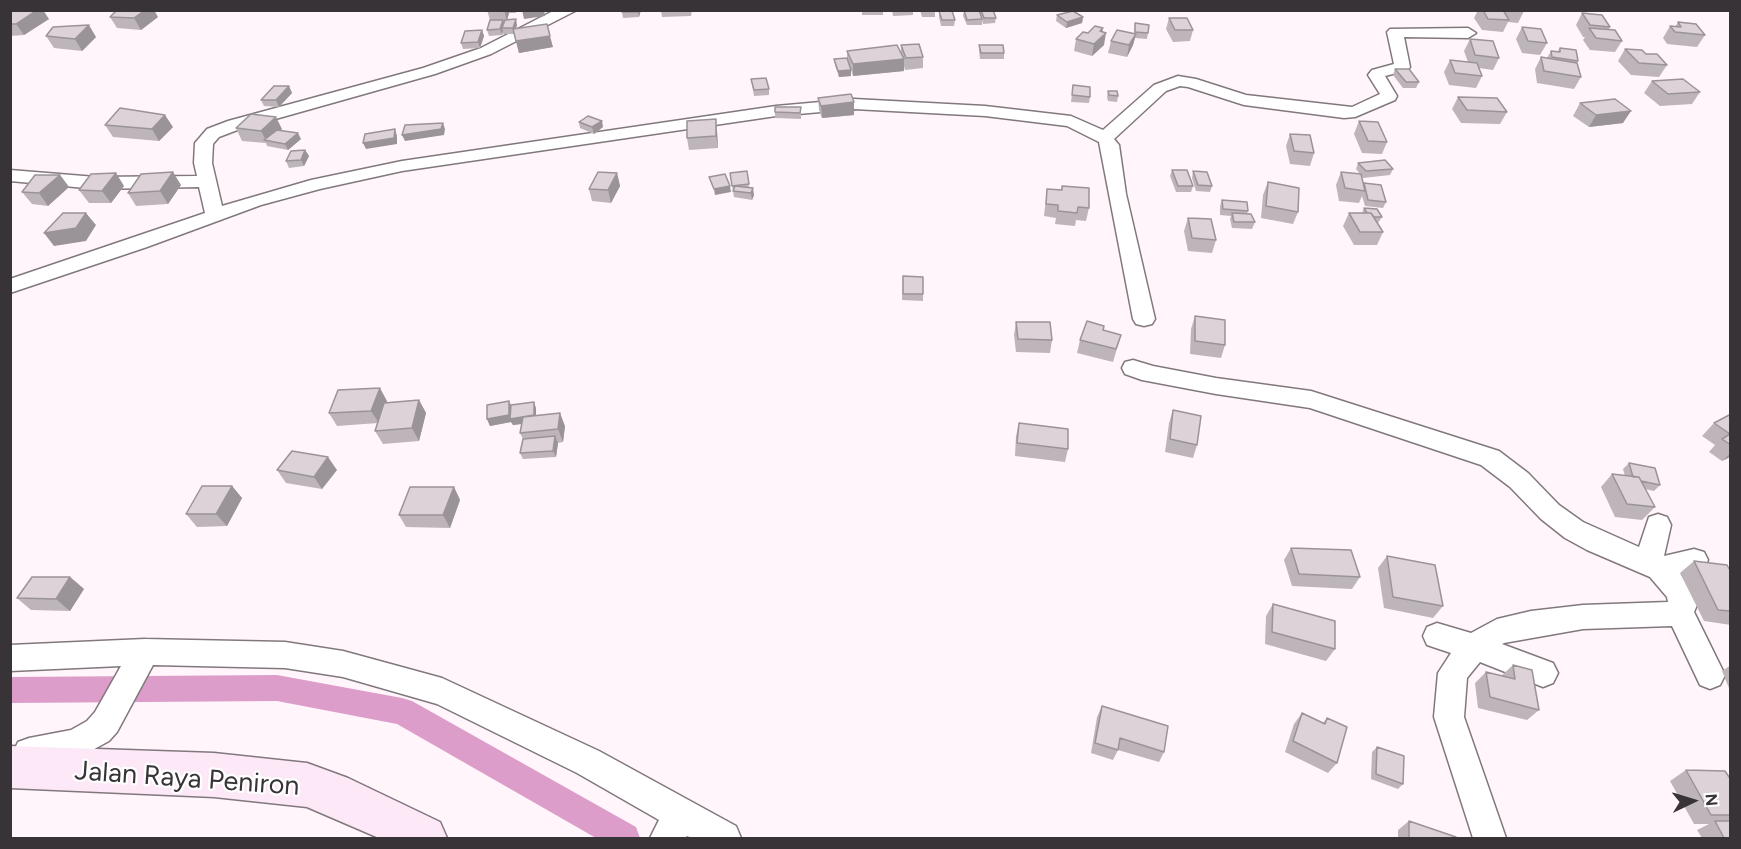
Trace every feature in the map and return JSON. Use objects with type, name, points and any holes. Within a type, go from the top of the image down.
[{"type":"main road","name":"Jalan Raya Peniron","points":[[10,767],[214,774],[307,785],[394,822],[424,838]]},
{"type":"street","points":[[215,216],[203,163],[203,147],[206,140],[217,131],[429,71],[486,51],[546,19],[570,10]]},
{"type":"street","points":[[1105,138],[1160,88],[1178,81],[1190,82],[1244,100],[1352,113],[1389,96],[1376,75],[1402,67],[1395,32],[1468,33]]},
{"type":"street","points":[[10,286],[286,191],[402,166],[776,111],[842,105],[985,111],[1071,121],[1105,138],[1110,145],[1144,319]]},
{"type":"street","points":[[10,175],[96,183],[208,181]]},
{"type":"street","points":[[1133,368],[1150,374],[1216,386],[1311,400],[1453,444],[1490,458],[1519,480],[1550,512],[1575,530],[1596,542],[1654,566],[1680,592],[1683,605],[1679,612],[1674,614],[1583,617],[1531,624],[1497,632],[1474,647],[1453,673],[1449,717],[1489,838]]},
{"type":"street","points":[[1654,566],[1658,525]]},
{"type":"street","points":[[1654,566],[1694,560]]},
{"type":"street","points":[[1679,612],[1710,675]]},
{"type":"street","points":[[1437,636],[1474,647],[1543,673]]},
{"type":"street","points":[[10,658],[139,661],[285,655],[343,664],[442,692],[588,762],[672,829],[724,838]]},
{"type":"street","points":[[10,759],[76,744],[98,731],[106,722],[139,661]]},
{"type":"building","points":[[10,10],[37,10],[16,24],[10,24]]},
{"type":"building","points":[[117,10],[145,10],[134,18],[110,17]]},
{"type":"building","points":[[622,10],[638,10],[638,12],[622,12]]},
{"type":"building","points":[[964,10],[979,10],[982,19],[967,20]]},
{"type":"building","points":[[981,10],[993,10],[996,18],[984,18]]},
{"type":"building","points":[[1483,10],[1503,10],[1509,20],[1488,19]]},
{"type":"building","points":[[939,11],[952,11],[955,20],[942,20]]},
{"type":"building","points":[[1073,11],[1083,17],[1067,22],[1057,15]]},
{"type":"building","points":[[1582,13],[1602,15],[1610,27],[1590,25]]},
{"type":"building","points":[[1169,18],[1187,18],[1193,30],[1175,30]]},
{"type":"building","points":[[516,19],[513,28],[502,28],[505,20]]},
{"type":"building","points":[[490,20],[503,20],[500,29],[487,30]]},
{"type":"building","points":[[1678,22],[1696,24],[1705,35],[1675,32],[1670,26],[1681,27]]},
{"type":"building","points":[[1135,23],[1149,25],[1148,33],[1135,32]]},
{"type":"building","points":[[547,24],[550,36],[516,41],[513,29]]},
{"type":"building","points":[[89,25],[75,39],[46,36],[53,27]]},
{"type":"building","points":[[1095,26],[1103,28],[1100,31],[1106,33],[1094,44],[1076,39],[1083,32],[1088,33]]},
{"type":"building","points":[[1522,27],[1541,29],[1547,43],[1528,41]]},
{"type":"building","points":[[1589,28],[1615,30],[1622,41],[1596,38]]},
{"type":"building","points":[[482,30],[478,42],[461,43],[465,31]]},
{"type":"building","points":[[1117,30],[1136,34],[1129,45],[1111,41]]},
{"type":"building","points":[[1470,39],[1493,41],[1499,58],[1475,55]]},
{"type":"building","points":[[919,44],[923,57],[906,58],[901,45]]},
{"type":"building","points":[[897,45],[904,59],[853,64],[847,51]]},
{"type":"building","points":[[979,45],[1003,45],[1004,53],[981,53]]},
{"type":"building","points":[[1560,48],[1576,50],[1578,61],[1552,57],[1551,51],[1560,52]]},
{"type":"building","points":[[1625,49],[1657,54],[1667,65],[1639,63]]},
{"type":"building","points":[[1541,57],[1577,63],[1581,77],[1544,71]]},
{"type":"building","points":[[847,58],[851,70],[838,71],[834,59]]},
{"type":"building","points":[[1450,60],[1477,63],[1482,76],[1455,73]]},
{"type":"building","points":[[1395,69],[1409,69],[1419,82],[1406,82]]},
{"type":"building","points":[[766,78],[769,89],[754,90],[751,79]]},
{"type":"building","points":[[1683,79],[1700,92],[1668,94],[1652,81]]},
{"type":"building","points":[[1073,85],[1090,87],[1090,97],[1072,95]]},
{"type":"building","points":[[274,86],[289,86],[276,100],[261,100]]},
{"type":"building","points":[[1108,91],[1117,91],[1118,96],[1109,95]]},
{"type":"building","points":[[851,94],[854,102],[821,106],[818,98]]},
{"type":"building","points":[[1458,97],[1497,98],[1507,112],[1467,110]]},
{"type":"building","points":[[1615,99],[1631,111],[1596,115],[1580,103]]},
{"type":"building","points":[[775,107],[801,107],[800,113],[775,112]]},
{"type":"building","points":[[120,108],[165,115],[152,129],[105,125]]},
{"type":"building","points":[[251,114],[276,117],[261,131],[236,128]]},
{"type":"building","points":[[588,116],[602,121],[592,127],[579,122]]},
{"type":"building","points":[[716,119],[716,136],[687,138],[687,121]]},
{"type":"building","points":[[1359,121],[1378,122],[1387,142],[1368,141]]},
{"type":"building","points":[[443,123],[441,129],[402,135],[405,125]]},
{"type":"building","points":[[395,129],[394,138],[363,143],[365,134]]},
{"type":"building","points":[[277,130],[298,133],[285,144],[264,140]]},
{"type":"building","points":[[1290,134],[1310,135],[1314,153],[1294,151]]},
{"type":"building","points":[[305,150],[301,160],[286,161],[291,151]]},
{"type":"building","points":[[1385,160],[1393,169],[1366,171],[1358,163]]},
{"type":"building","points":[[1172,170],[1187,170],[1193,186],[1178,186]]},
{"type":"building","points":[[747,171],[749,184],[732,186],[730,173]]},
{"type":"building","points":[[1193,171],[1207,172],[1212,186],[1198,185]]},
{"type":"building","points":[[173,172],[160,191],[128,193],[141,174]]},
{"type":"building","points":[[598,172],[617,173],[608,190],[589,189]]},
{"type":"building","points":[[1341,172],[1361,174],[1365,191],[1345,188]]},
{"type":"building","points":[[116,173],[102,191],[79,190],[91,174]]},
{"type":"building","points":[[725,174],[730,186],[714,189],[709,177]]},
{"type":"building","points":[[35,175],[60,175],[39,193],[22,192]]},
{"type":"building","points":[[1268,182],[1299,188],[1298,212],[1266,206]]},
{"type":"building","points":[[1364,183],[1381,185],[1386,202],[1368,200]]},
{"type":"building","points":[[735,186],[753,188],[751,193],[733,191]]},
{"type":"building","points":[[1062,186],[1089,188],[1089,208],[1078,207],[1077,213],[1058,211],[1058,205],[1046,204],[1047,189],[1062,190]]},
{"type":"building","points":[[1222,200],[1247,202],[1248,211],[1223,209]]},
{"type":"building","points":[[1364,208],[1377,209],[1382,217],[1374,217]]},
{"type":"building","points":[[63,213],[86,213],[76,228],[44,233]]},
{"type":"building","points":[[1232,213],[1251,214],[1255,222],[1234,222]]},
{"type":"building","points":[[1349,213],[1371,213],[1383,232],[1360,232]]},
{"type":"building","points":[[1188,218],[1211,219],[1216,240],[1192,238]]},
{"type":"building","points":[[903,276],[923,277],[923,294],[903,294]]},
{"type":"building","points":[[1195,316],[1225,320],[1225,345],[1195,341]]},
{"type":"building","points":[[1087,321],[1104,326],[1103,330],[1121,335],[1116,349],[1080,340]]},
{"type":"building","points":[[1016,322],[1050,322],[1052,340],[1018,339]]},
{"type":"building","points":[[380,388],[371,411],[329,413],[338,390]]},
{"type":"building","points":[[419,400],[412,428],[375,431],[384,403]]},
{"type":"building","points":[[509,401],[509,415],[487,419],[487,405]]},
{"type":"building","points":[[534,402],[534,415],[510,419],[511,405]]},
{"type":"building","points":[[1173,410],[1201,416],[1197,445],[1170,439]]},
{"type":"building","points":[[560,413],[558,429],[520,433],[523,417]]},
{"type":"building","points":[[1731,414],[1731,445],[1722,439],[1730,434],[1714,423]]},
{"type":"building","points":[[1019,423],[1068,429],[1068,449],[1017,443]]},
{"type":"building","points":[[555,436],[553,451],[520,453],[523,439]]},
{"type":"building","points":[[292,451],[328,457],[314,477],[277,470]]},
{"type":"building","points":[[1629,463],[1655,468],[1660,485],[1633,477]]},
{"type":"building","points":[[1612,474],[1639,477],[1655,507],[1627,504]]},
{"type":"building","points":[[202,486],[232,486],[216,514],[186,514]]},
{"type":"building","points":[[410,487],[454,487],[443,515],[399,515]]},
{"type":"building","points":[[1291,548],[1351,550],[1360,577],[1299,574]]},
{"type":"building","points":[[1387,556],[1435,565],[1443,606],[1393,597]]},
{"type":"building","points":[[1694,561],[1727,565],[1731,572],[1731,611],[1718,610]]},
{"type":"building","points":[[32,577],[70,577],[56,599],[17,598]]},
{"type":"building","points":[[1273,604],[1335,621],[1335,649],[1272,632]]},
{"type":"building","points":[[1513,665],[1532,670],[1539,710],[1490,697],[1486,672],[1515,679]]},
{"type":"building","points":[[1102,706],[1168,726],[1164,752],[1120,738],[1118,750],[1095,743]]},
{"type":"building","points":[[1302,713],[1325,724],[1327,718],[1347,727],[1337,763],[1293,741]]},
{"type":"building","points":[[1377,747],[1404,756],[1403,784],[1376,774]]},
{"type":"building","points":[[1686,770],[1725,771],[1731,780],[1731,815],[1711,815]]},
{"type":"building","points":[[1409,821],[1456,837],[1456,838],[1409,838]]},
{"type":"building","points":[[1715,821],[1731,821],[1731,838],[1724,838]]},
{"type":"waterway","points":[[10,690],[277,688],[402,711],[625,838]]}]
